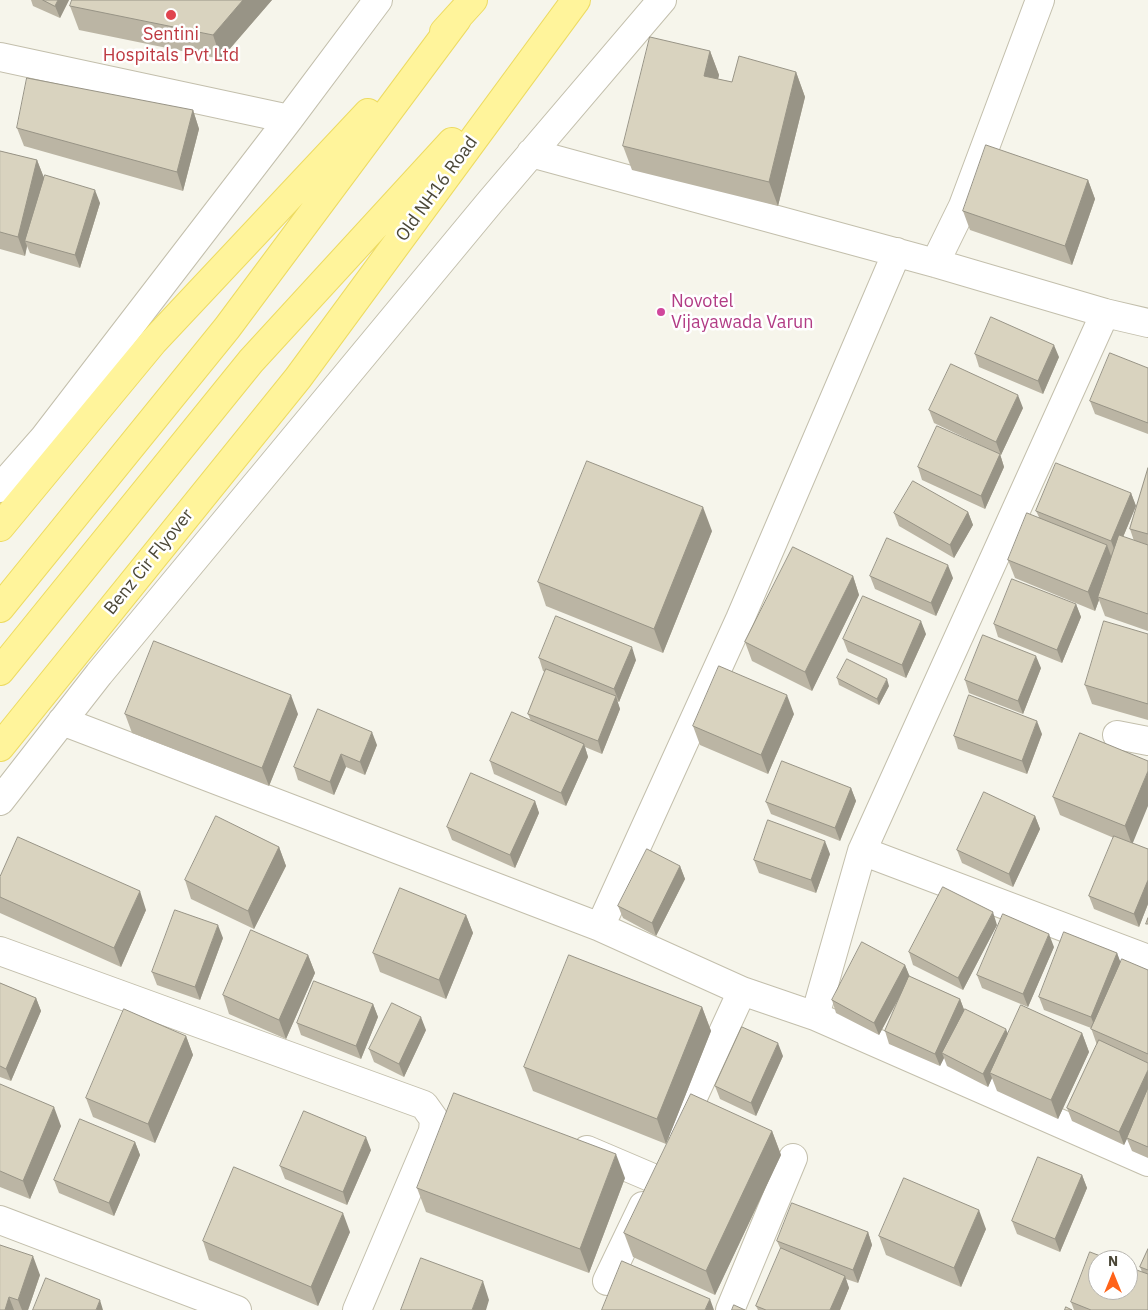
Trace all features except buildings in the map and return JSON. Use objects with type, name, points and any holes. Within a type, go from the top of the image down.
[{"type":"main road","name":"Old NH16 Road","points":[[298,378],[576,0]]},
{"type":"main road","points":[[0,527],[153,342],[465,10]]},
{"type":"main road","points":[[0,608],[227,328],[465,10]]},
{"type":"main road","points":[[0,671],[251,361],[546,39]]},
{"type":"main road","name":"Benz Cir Flyover","points":[[0,747],[298,378]]},
{"type":"street","points":[[0,488],[44,438],[378,0]]},
{"type":"street","points":[[0,801],[105,667],[531,153],[662,0]]},
{"type":"street","points":[[935,263],[963,206],[1040,0]]},
{"type":"street","points":[[0,57],[289,119]]},
{"type":"street","points":[[531,153],[897,252],[1105,314],[1148,323]]},
{"type":"street","points":[[600,927],[740,619],[897,252]]},
{"type":"street","points":[[814,1016],[862,851],[1105,314]]},
{"type":"street","points":[[62,721],[600,927],[742,991],[814,1016],[1148,1162]]},
{"type":"street","points":[[1117,735],[1148,741]]},
{"type":"street","points":[[862,851],[1148,960]]},
{"type":"street","points":[[0,951],[424,1105],[434,1119],[433,1131],[357,1310]]},
{"type":"street","points":[[607,1281],[742,991]]},
{"type":"street","points":[[568,1142],[655,1179]]},
{"type":"street","points":[[730,1310],[792,1158]]},
{"type":"street","points":[[0,1220],[237,1310]]},
{"type":"place","name":"Sentini Hospitals Pvt Ltd","points":[[171,15]]},
{"type":"place","name":"Novotel Vijayawada Varun","points":[[661,312]]}]
